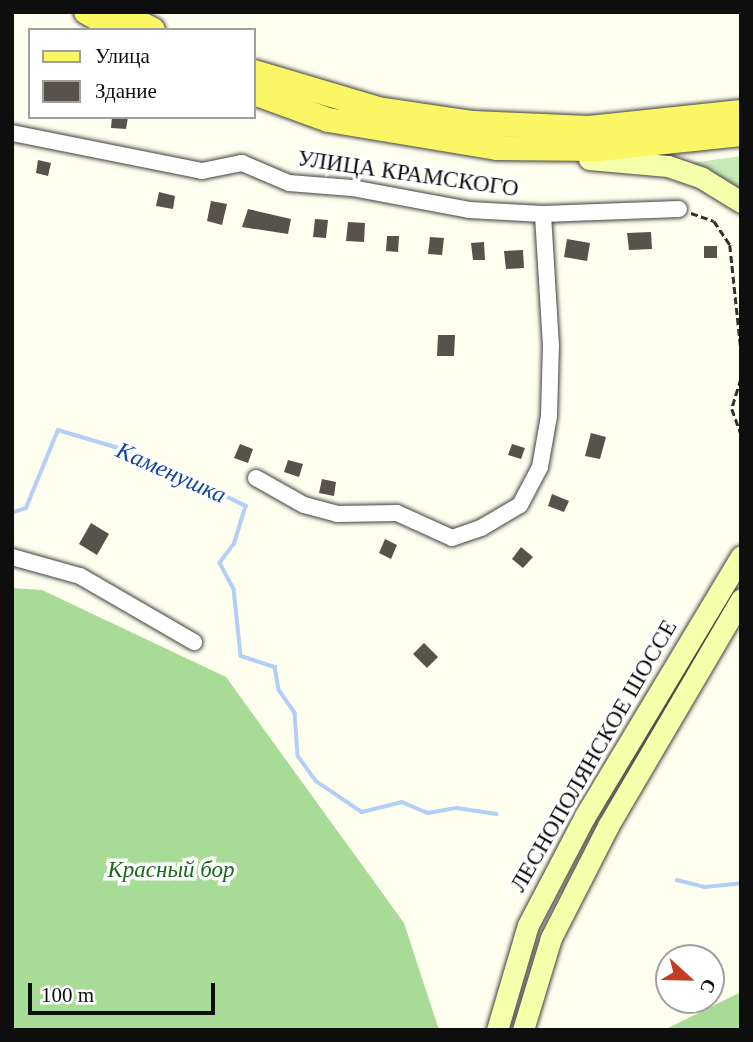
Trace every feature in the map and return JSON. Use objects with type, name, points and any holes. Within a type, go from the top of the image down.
[{"type":"main road","points":[[86,12],[114,28]]},
{"type":"main road","points":[[118,12],[149,28]]},
{"type":"main road","points":[[256,73],[379,109],[473,123],[589,128],[741,112]]},
{"type":"main road","points":[[256,94],[328,120],[558,159],[634,160],[668,166],[702,178],[741,202]]},
{"type":"main road","points":[[497,148],[598,149],[741,134]]},
{"type":"main road","name":"ЛЕСНОПОЛЯНСКОЕ ШОССЕ","points":[[497,1030],[528,925],[585,816],[741,556]]},
{"type":"main road","name":"ЛЕСНОПОЛЯНСКОЕ ШОССЕ","points":[[523,1030],[557,926],[608,826],[741,599]]},
{"type":"street","name":"УЛИЦА КРАМСКОГО","points":[[12,133],[145,163],[202,171],[242,163],[289,183],[352,188],[469,210],[543,214],[679,209]]},
{"type":"street","points":[[256,478],[304,505],[337,514],[397,513],[452,537],[481,528],[520,505],[540,467],[549,416],[551,346],[543,214]]},
{"type":"street","points":[[12,557],[80,576],[194,642]]},
{"type":"path","points":[[679,209],[714,221],[730,245],[741,349]]},
{"type":"path","points":[[741,379],[732,409],[741,434]]},
{"type":"green space","points":[[741,156],[741,190],[691,163]]},
{"type":"green space","name":"Красный бор","points":[[12,588],[42,590],[226,677],[404,923],[439,1030],[12,1030]]},
{"type":"green space","points":[[741,992],[741,1030],[664,1030],[696,1014],[725,1014],[725,1000]]},
{"type":"building","points":[[112,119],[128,119],[126,129],[111,128]]},
{"type":"building","points":[[38,160],[51,163],[48,176],[36,173]]},
{"type":"building","points":[[159,192],[175,196],[173,209],[156,206]]},
{"type":"building","points":[[211,201],[227,204],[222,225],[207,221]]},
{"type":"building","points":[[248,209],[291,219],[288,234],[242,227]]},
{"type":"building","points":[[315,219],[328,220],[326,238],[313,237]]},
{"type":"building","points":[[348,222],[365,223],[364,242],[346,241]]},
{"type":"building","points":[[651,232],[652,249],[629,250],[627,233]]},
{"type":"building","points":[[387,236],[399,236],[398,252],[386,251]]},
{"type":"building","points":[[430,237],[444,238],[442,255],[428,254]]},
{"type":"building","points":[[567,239],[590,243],[587,261],[564,257]]},
{"type":"building","points":[[484,242],[485,260],[473,260],[471,243]]},
{"type":"building","points":[[704,246],[717,246],[717,258],[704,258]]},
{"type":"building","points":[[523,250],[524,268],[506,269],[504,251]]},
{"type":"building","points":[[438,335],[455,335],[454,356],[437,356]]},
{"type":"building","points":[[591,433],[606,437],[600,459],[585,456]]},
{"type":"building","points":[[240,444],[253,449],[248,463],[234,458]]},
{"type":"building","points":[[512,444],[525,448],[521,459],[508,455]]},
{"type":"building","points":[[288,460],[303,464],[299,477],[284,472]]},
{"type":"building","points":[[322,479],[336,482],[334,496],[319,493]]},
{"type":"building","points":[[552,494],[569,501],[564,512],[548,506]]},
{"type":"building","points":[[91,523],[109,534],[97,555],[79,544]]},
{"type":"building","points":[[385,539],[397,545],[391,559],[379,553]]},
{"type":"building","points":[[521,547],[533,557],[523,568],[512,559]]},
{"type":"building","points":[[424,643],[438,657],[427,668],[413,654]]},
{"type":"waterway","name":"Каменушка","points":[[12,513],[26,508],[58,430],[139,454],[246,506],[235,543],[220,563],[234,589],[241,656],[275,667],[279,690],[295,713],[298,756],[316,781],[362,812],[402,802],[428,813],[457,808],[497,814]]},
{"type":"waterway","name":"Каменушка","points":[[677,880],[705,887],[741,883]]}]
